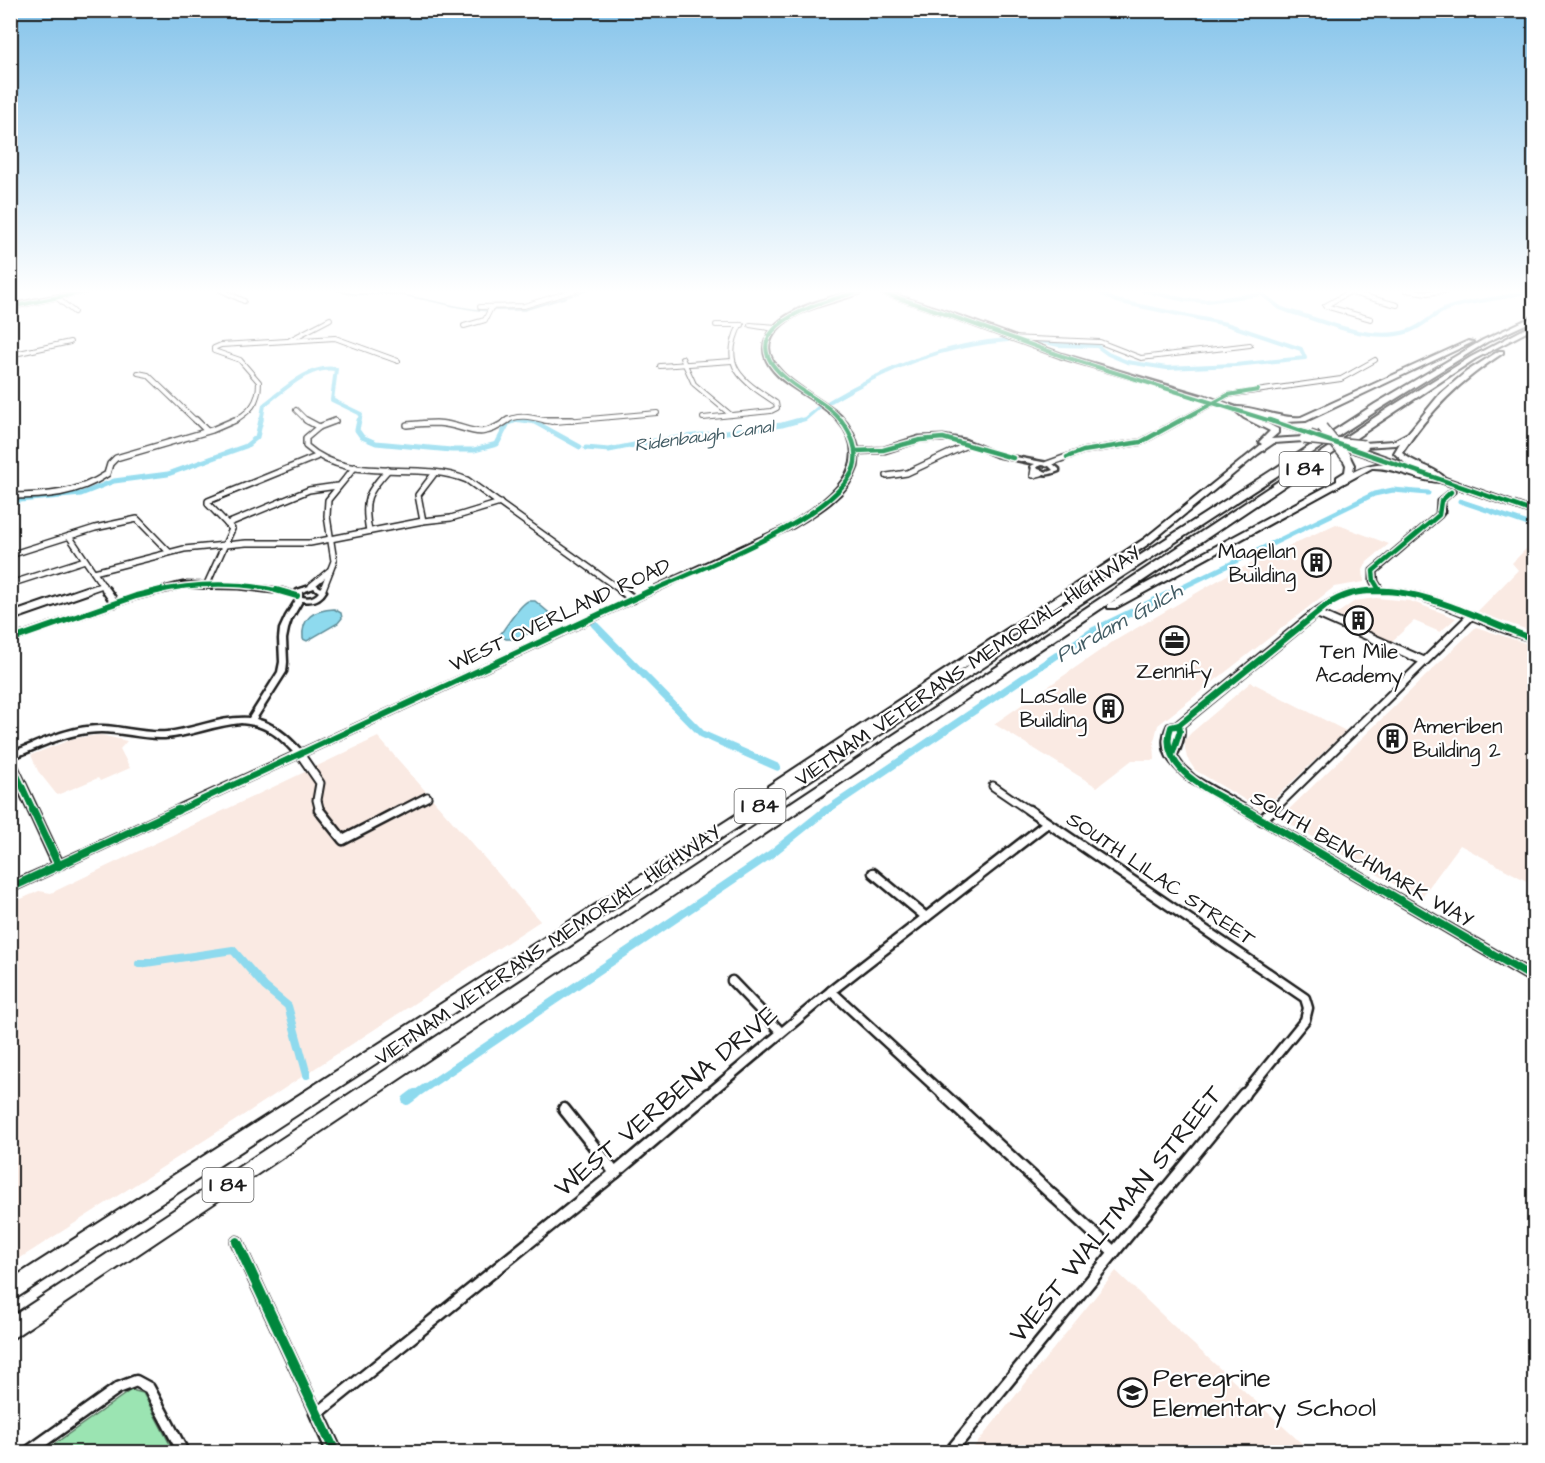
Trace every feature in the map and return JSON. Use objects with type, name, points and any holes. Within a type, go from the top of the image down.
[{"type":"highway","points":[[1237,409],[1253,410],[1295,421],[1433,358]]},
{"type":"highway","name":"VIETNAM VETERANS MEMORIAL HIGHWAY","points":[[10,1292],[1455,358]]},
{"type":"highway","name":"VIETNAM VETERANS MEMORIAL HIGHWAY","points":[[10,1330],[1474,358]]},
{"type":"highway","points":[[1443,480],[1434,471],[1402,458],[1398,453],[1410,434],[1448,389],[1492,358]]},
{"type":"highway","points":[[1334,405],[1321,416],[1322,427],[1350,465],[1349,473],[1334,484]]},
{"type":"highway","points":[[697,847],[756,799],[1148,541],[1255,452],[1275,431],[1267,424],[1244,416],[1237,409]]},
{"type":"highway","points":[[1255,452],[1272,441],[1307,437],[1361,447],[1395,443],[1410,434]]},
{"type":"highway","points":[[1080,619],[1106,610],[1370,466],[1377,465],[1443,480]]},
{"type":"main road","points":[[1076,358],[1203,397],[1307,437]]},
{"type":"main road","points":[[1076,358],[1106,368]]},
{"type":"main road","points":[[1361,447],[1443,480],[1534,510]]},
{"type":"street","points":[[10,496],[52,495],[84,488],[107,474],[110,464],[116,458],[207,431],[247,414],[258,402],[259,382],[240,360],[235,358]]},
{"type":"street","points":[[391,358],[398,361]]},
{"type":"street","points":[[682,358],[696,386],[731,415]]},
{"type":"street","points":[[769,358],[783,378],[839,417],[853,438],[855,451],[885,450],[933,437],[1044,464],[1054,471]]},
{"type":"street","points":[[1034,468],[1083,451],[1141,442],[1228,395],[1341,379],[1375,360]]},
{"type":"street","points":[[660,366],[732,361],[738,374],[750,386],[776,403],[777,408],[771,411],[703,418]]},
{"type":"street","points":[[138,374],[148,375],[207,431]]},
{"type":"street","points":[[296,410],[309,423],[319,427]]},
{"type":"street","points":[[407,425],[437,423],[484,433],[493,431],[512,417],[530,417],[553,422],[657,413]]},
{"type":"street","points":[[316,457],[305,442],[308,434],[335,421]]},
{"type":"street","points":[[887,476],[907,473],[969,444]]},
{"type":"street","name":"WEST OVERLAND ROAD","points":[[10,888],[809,516],[823,507],[846,483],[853,469],[855,451]]},
{"type":"street","points":[[207,584],[232,529],[208,504],[208,501],[316,457],[355,467],[459,477],[500,503],[633,599]]},
{"type":"street","points":[[1013,458],[1041,473],[1054,471],[1067,457]]},
{"type":"street","points":[[251,721],[282,672],[283,633],[289,620],[311,600],[321,595],[324,583],[333,572],[334,556],[326,516],[326,504],[336,486],[355,467]]},
{"type":"street","points":[[369,531],[364,502],[373,486],[388,470]]},
{"type":"street","points":[[423,521],[418,495],[434,474]]},
{"type":"street","points":[[227,524],[309,490],[336,486]]},
{"type":"street","points":[[1380,591],[1374,581],[1372,571],[1439,515],[1441,501],[1451,492]]},
{"type":"street","points":[[94,572],[169,552],[226,544],[289,545],[330,539],[464,515],[500,503]]},
{"type":"street","points":[[10,555],[137,519],[169,552]]},
{"type":"street","points":[[69,537],[115,603]]},
{"type":"street","points":[[10,584],[85,560]]},
{"type":"street","points":[[10,640],[155,591],[183,585],[207,584],[282,591],[302,589],[311,586],[332,569]]},
{"type":"street","points":[[10,617],[103,585]]},
{"type":"street","points":[[311,586],[323,589]]},
{"type":"street","points":[[289,620],[288,616],[302,589]]},
{"type":"street","points":[[282,591],[298,598],[311,600]]},
{"type":"street","points":[[1424,662],[1316,613],[1336,598],[1352,593],[1380,591],[1426,599],[1534,639]]},
{"type":"street","name":"SOUTH BENCHMARK WAY","points":[[1316,613],[1179,726],[1175,760],[1197,782],[1534,978]]},
{"type":"street","points":[[1262,820],[1471,616]]},
{"type":"street","points":[[59,866],[10,758],[54,739],[80,731],[102,729],[167,735],[229,723],[251,721],[267,725],[283,734],[320,783],[317,800],[319,810],[343,840],[427,797]]},
{"type":"street","name":"SOUTH LILAC STREET","points":[[993,786],[1046,824],[1298,992],[1308,1002]]},
{"type":"street","name":"WEST VERBENA DRIVE","points":[[317,1414],[615,1173],[831,991],[1046,824]]},
{"type":"street","points":[[873,873],[926,917]]},
{"type":"street","points":[[732,981],[781,1032]]},
{"type":"street","points":[[831,991],[1114,1252]]},
{"type":"street","name":"WEST WALTMAN STREET","points":[[950,1452],[1305,1020],[1309,1011],[1308,1002]]},
{"type":"street","points":[[564,1108],[615,1173]]},
{"type":"street","points":[[237,1242],[335,1452]]},
{"type":"street","points":[[28,1452],[118,1388],[136,1381],[149,1388],[183,1452]]},
{"type":"shaded area","points":[[1336,524],[1389,544],[1367,562],[1363,570],[1364,582],[1334,587],[1158,725],[1154,741],[1155,760],[1132,760],[1097,787],[994,724],[1111,643],[1229,574]]},
{"type":"shaded area","points":[[1534,541],[1534,632],[1477,612],[1518,570],[1512,563]]},
{"type":"shaded area","points":[[1376,598],[1410,601],[1456,618],[1440,632],[1414,621],[1391,642],[1335,615],[1355,601]]},
{"type":"shaded area","points":[[1476,627],[1534,646],[1534,885],[1460,845],[1420,899],[1280,818]]},
{"type":"shaded area","points":[[1251,682],[1346,731],[1262,810],[1195,770],[1187,758],[1185,749],[1185,740],[1191,733]]},
{"type":"shaded area","points":[[101,735],[127,741],[120,749],[130,768],[57,795],[38,771],[31,755],[75,738]]},
{"type":"shaded area","points":[[378,737],[540,921],[11,1264],[10,904],[39,891],[51,893]]},
{"type":"shaded area","name":"Peregrine Elementary School","points":[[1116,1271],[1181,1333],[1311,1452],[970,1452]]},
{"type":"green space","points":[[131,1390],[143,1393],[174,1452],[43,1452]]},
{"type":"water","points":[[528,601],[535,601],[553,616],[551,624],[515,639],[506,639],[500,635],[518,611]]},
{"type":"water","points":[[334,609],[341,613],[342,618],[338,623],[307,641],[303,639],[304,625],[310,616],[320,611]]},
{"type":"waterway","name":"Ridenbaugh Canal","points":[[829,402],[871,379],[921,358]]},
{"type":"waterway","name":"Ridenbaugh Canal","points":[[1118,358],[1127,362],[1167,368],[1235,365],[1302,358]]},
{"type":"waterway","name":"Ridenbaugh Canal","points":[[261,422],[264,405],[307,374],[326,368],[336,369],[332,400],[361,414],[359,422]]},
{"type":"waterway","name":"Ridenbaugh Canal","points":[[794,422],[805,419],[818,408]]},
{"type":"waterway","name":"Ridenbaugh Canal","points":[[10,501],[81,494],[114,481],[168,474],[246,446],[257,437],[261,420]]},
{"type":"waterway","name":"Ridenbaugh Canal","points":[[359,420],[357,430],[362,437],[376,443],[451,450],[474,450],[497,444],[508,423],[517,420]]},
{"type":"waterway","name":"Ridenbaugh Canal","points":[[512,422],[518,420],[533,422]]},
{"type":"waterway","name":"Ridenbaugh Canal","points":[[531,420],[580,447]]},
{"type":"waterway","name":"Ridenbaugh Canal","points":[[586,448],[609,450],[654,441],[782,425],[800,420]]},
{"type":"waterway","name":"Purdam Gulch","points":[[1173,592],[1374,494],[1393,490],[1428,493]]},
{"type":"waterway","name":"Purdam Gulch","points":[[1460,501],[1534,526]]},
{"type":"waterway","name":"Purdam Gulch","points":[[824,812],[1093,631],[1177,590]]},
{"type":"waterway","name":"Purdam Gulch","points":[[594,624],[702,734],[777,767]]},
{"type":"waterway","points":[[413,1096],[771,854],[826,810]]},
{"type":"waterway","points":[[139,964],[233,950],[265,987],[288,1006],[307,1075]]},
{"type":"waterway","points":[[407,1100],[415,1094]]},
{"type":"cycle path","points":[[10,888],[791,526],[821,507],[835,495],[854,467],[856,451],[851,435],[839,418],[782,376],[769,358]]},
{"type":"cycle path","points":[[1070,358],[1228,406],[1534,512]]},
{"type":"cycle path","points":[[1067,457],[1083,451],[1141,442],[1228,395],[1258,390]]},
{"type":"cycle path","points":[[855,451],[883,450],[920,440],[943,438],[1013,458]]},
{"type":"cycle path","points":[[1380,591],[1374,581],[1373,571],[1439,515],[1441,501],[1451,492]]},
{"type":"cycle path","points":[[10,640],[136,596],[183,585],[239,586],[282,591],[297,596]]},
{"type":"cycle path","points":[[1179,725],[1316,613],[1339,597],[1363,591],[1388,591],[1438,602],[1534,639]]},
{"type":"cycle path","points":[[1172,755],[1180,731],[1179,725],[1171,727],[1167,742],[1171,756],[1175,762],[1192,779],[1534,978]]},
{"type":"cycle path","points":[[10,760],[59,866]]},
{"type":"cycle path","points":[[237,1242],[335,1452]]},
{"type":"place","name":"Magellan Building","points":[[1317,563]]},
{"type":"place","name":"Ten Mile Academy","points":[[1359,620]]},
{"type":"place","name":"Zennify","points":[[1174,640]]},
{"type":"place","name":"LaSalle Building","points":[[1108,708]]},
{"type":"place","name":"Ameriben Building 2","points":[[1392,738]]},
{"type":"place","name":"Peregrine Elementary School","points":[[1132,1393]]}]
